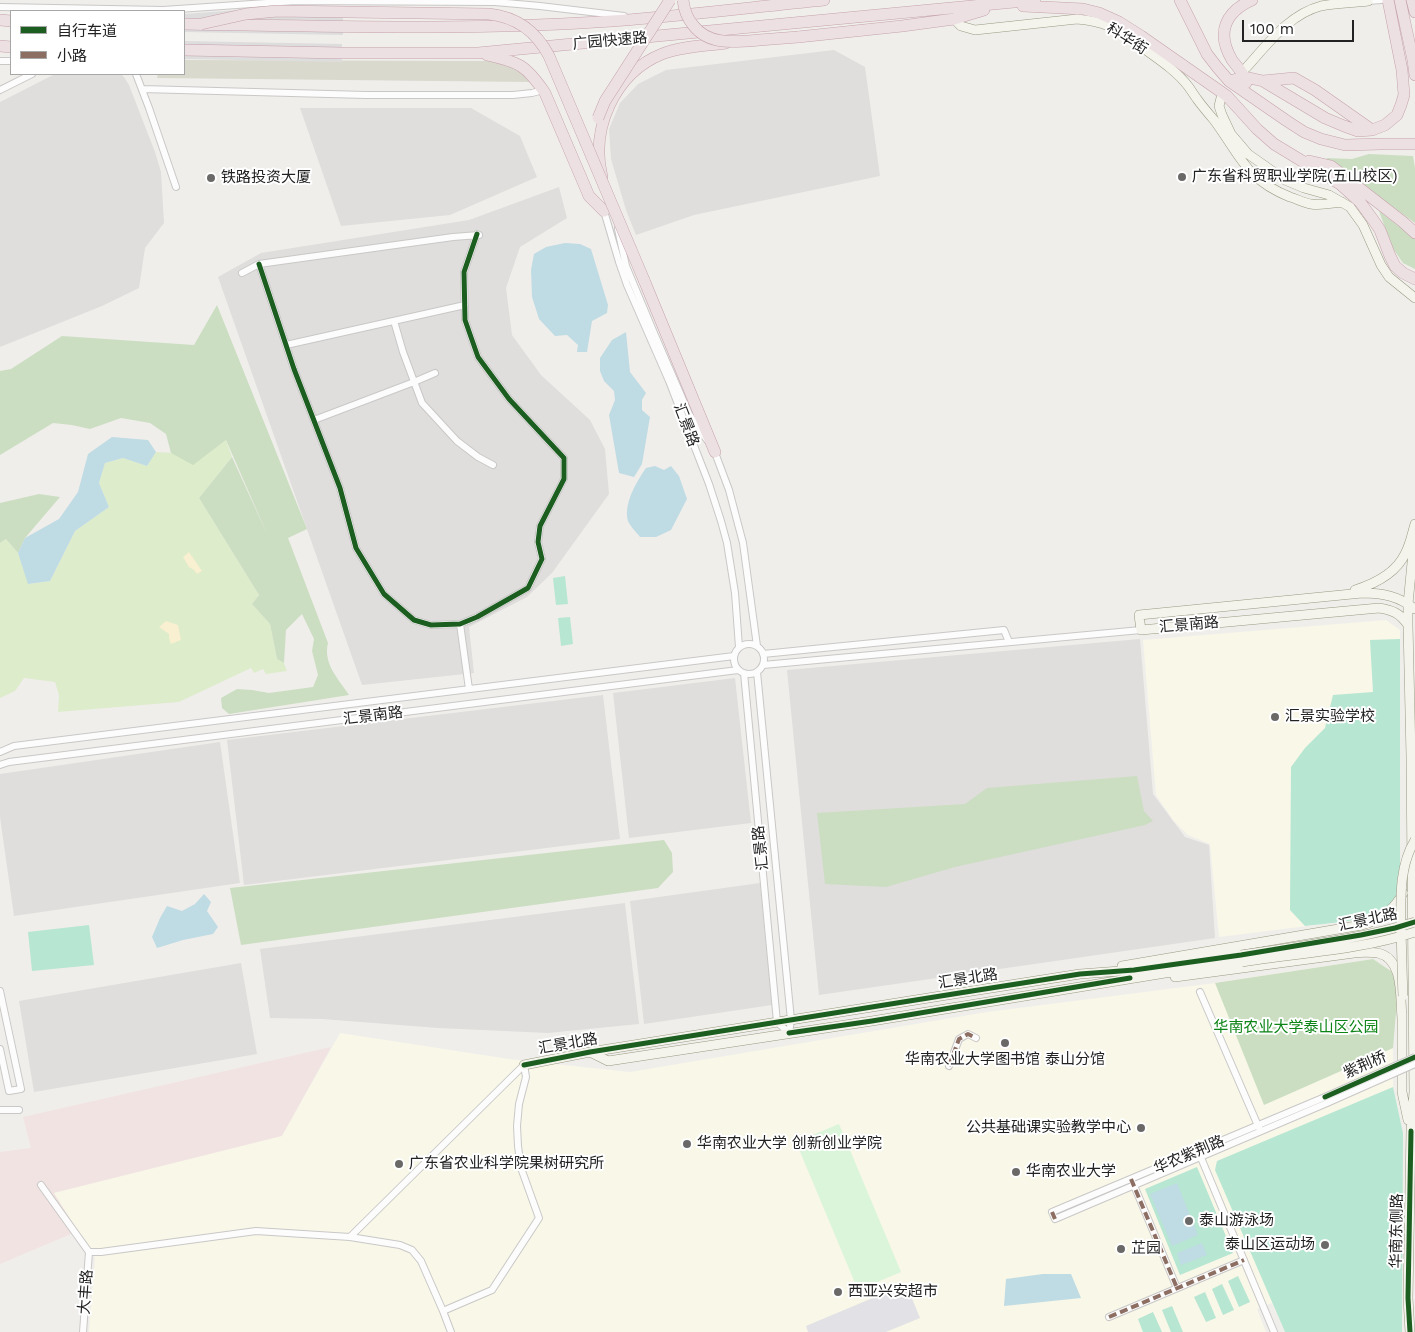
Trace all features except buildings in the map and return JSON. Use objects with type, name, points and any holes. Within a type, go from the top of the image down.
[{"type":"highway","points":[[608,209],[597,179],[594,137],[605,101],[670,0]]},
{"type":"highway","points":[[683,0],[684,9],[689,20],[702,34],[708,38],[730,42]]},
{"type":"highway","name":"广园快速路","points":[[185,24],[444,28],[582,23],[824,0]]},
{"type":"highway","name":"广园快速路","points":[[185,50],[478,53],[1035,0]]},
{"type":"highway","points":[[1180,0],[1207,54],[1229,81],[1304,132],[1321,139],[1345,145],[1415,144]]},
{"type":"highway","points":[[1252,0],[1235,10],[1227,20],[1224,32],[1226,45],[1232,59],[1246,72],[1325,118],[1358,130],[1372,130],[1385,125],[1397,115],[1404,95],[1402,70],[1388,0]]},
{"type":"highway","points":[[1400,0],[1415,75]]},
{"type":"highway","points":[[1412,0],[1415,12]]},
{"type":"highway","points":[[608,209],[599,154],[600,120],[627,79],[643,64],[663,53],[730,42],[798,37],[954,20],[996,4],[1083,9],[1099,13],[1119,22],[1141,36],[1227,96],[1257,129],[1274,144],[1340,184],[1360,202],[1374,220],[1395,266],[1403,273],[1415,279]]},
{"type":"highway","points":[[201,24],[246,14],[273,11],[488,14],[508,17],[528,28],[545,49],[715,452]]},
{"type":"highway","points":[[478,53],[508,60],[529,71],[543,90],[589,196],[608,209]]},
{"type":"highway","points":[[1229,81],[1246,72]]},
{"type":"highway","points":[[1246,72],[1249,94]]},
{"type":"highway","points":[[1263,82],[1294,78],[1315,90],[1372,130]]},
{"type":"highway","points":[[1298,158],[1331,166],[1415,233]]},
{"type":"street","points":[[1246,72],[1287,25],[1302,14],[1321,6],[1381,0]]},
{"type":"street","points":[[0,7],[128,10],[296,1],[495,2],[642,18]]},
{"type":"street","name":"科华街","points":[[954,20],[961,26],[975,30],[1077,19],[1092,20],[1115,28],[1179,76],[1214,120],[1248,170],[1260,182],[1300,201],[1312,204],[1342,202]]},
{"type":"street","points":[[0,90],[30,75]]},
{"type":"street","points":[[136,75],[176,187]]},
{"type":"street","points":[[142,89],[366,95],[514,95],[543,90]]},
{"type":"street","points":[[1221,98],[1219,106],[1231,134],[1248,154],[1285,180],[1328,195],[1350,207],[1363,224],[1381,265],[1389,277],[1415,298]]},
{"type":"street","name":"汇景路","points":[[608,209],[626,266],[689,414],[715,452],[729,490],[743,543],[756,646]]},
{"type":"street","name":"汇景路","points":[[608,209],[627,285],[670,381],[721,521],[727,543],[735,593],[740,647]]},
{"type":"street","points":[[242,273],[259,264],[479,235],[464,272],[465,320],[478,357],[509,399],[564,458],[564,479],[540,526],[538,542],[542,560],[528,588],[477,617],[460,624],[431,625],[414,620],[384,594],[356,548],[340,488],[286,345],[259,264]]},
{"type":"street","points":[[286,345],[465,305]]},
{"type":"street","points":[[394,321],[403,352],[422,403],[451,434],[478,457],[493,466]]},
{"type":"street","points":[[314,420],[435,373]]},
{"type":"street","points":[[1344,594],[1379,580],[1397,565],[1404,557],[1408,548],[1415,524]]},
{"type":"street","name":"华南东侧路","points":[[1410,1332],[1408,1298],[1411,1131],[1414,1092],[1408,624],[1412,606],[1415,532]]},
{"type":"street","points":[[1344,594],[1379,593],[1399,598],[1412,606]]},
{"type":"street","name":"汇景南路","points":[[1141,630],[1140,615],[1344,594]]},
{"type":"street","name":"汇景南路","points":[[763,665],[1369,608],[1388,609],[1403,618],[1408,624]]},
{"type":"street","points":[[460,624],[469,689]]},
{"type":"street","points":[[763,654],[1004,630],[1010,642]]},
{"type":"street","points":[[748,644],[756,646],[763,654],[763,665],[753,674],[741,672],[734,661],[734,656],[740,647],[748,644]]},
{"type":"street","name":"汇景南路","points":[[0,752],[14,746],[734,656]]},
{"type":"street","name":"汇景路","points":[[741,672],[778,1022]]},
{"type":"street","name":"汇景南路","points":[[0,765],[9,762],[741,672]]},
{"type":"street","name":"汇景路","points":[[757,672],[791,1020],[789,1033]]},
{"type":"street","points":[[1411,756],[1415,741]]},
{"type":"street","points":[[1411,1131],[1402,1092],[1403,996],[1401,907],[1402,879],[1407,856],[1415,840]]},
{"type":"street","points":[[1080,974],[1374,922],[1391,909],[1401,896],[1406,887],[1412,854]]},
{"type":"street","name":"汇景北路","points":[[590,1052],[608,1060],[872,1021],[1241,958],[1361,936],[1415,922]]},
{"type":"street","name":"汇景北路","points":[[524,1065],[590,1052],[1080,974],[1134,970],[1353,946],[1382,941],[1415,932]]},
{"type":"street","points":[[1130,978],[1175,977],[1354,953],[1380,953],[1390,958],[1398,975],[1402,1018]]},
{"type":"street","points":[[0,992],[21,1089],[9,1091],[3,1077],[0,1049]]},
{"type":"street","points":[[1200,992],[1260,1128]]},
{"type":"street","points":[[778,1022],[789,1033]]},
{"type":"street","points":[[949,1066],[959,1039],[968,1034],[976,1038]]},
{"type":"street","name":"紫荆桥","points":[[1326,1100],[1415,1057]]},
{"type":"street","name":"紫荆桥","points":[[1326,1100],[1415,1064]]},
{"type":"street","points":[[350,1237],[524,1065]]},
{"type":"street","points":[[443,1311],[492,1290],[539,1218],[521,1168],[518,1146],[519,1104],[526,1077],[524,1065]]},
{"type":"street","name":"华农紫荆路","points":[[1132,1182],[1055,1219],[1052,1212],[1132,1182],[1326,1100]]},
{"type":"street","points":[[0,1110],[19,1110]]},
{"type":"street","points":[[1199,1154],[1274,1332]]},
{"type":"street","points":[[1132,1182],[1177,1288]]},
{"type":"street","points":[[40,1185],[89,1252],[256,1231],[350,1237],[400,1245],[412,1250],[421,1261],[451,1332]]},
{"type":"street","name":"大丰路","points":[[83,1332],[89,1252]]},
{"type":"street","points":[[1109,1317],[1244,1260]]},
{"type":"shaded area","points":[[834,50],[865,67],[880,176],[694,215],[636,235],[626,210],[611,159],[609,129],[620,103],[638,84],[666,70]]},
{"type":"shaded area","points":[[185,60],[496,61],[519,70],[530,82],[157,78],[158,75],[185,75]]},
{"type":"shaded area","points":[[53,75],[122,75],[129,85],[161,172],[164,223],[145,248],[139,288],[102,306],[0,347],[0,102]]},
{"type":"shaded area","points":[[300,108],[471,108],[520,136],[537,177],[450,215],[341,226]]},
{"type":"shaded area","points":[[559,187],[567,218],[520,247],[506,288],[512,335],[541,375],[590,420],[605,449],[609,494],[552,573],[527,597],[469,627],[474,673],[362,685],[218,277],[261,253],[469,220]]},
{"type":"shaded area","name":"汇景实验学校","points":[[1386,620],[1400,630],[1400,891],[1374,915],[1356,920],[1219,937],[1210,844],[1188,835],[1173,820],[1156,795],[1143,640]]},
{"type":"shaded area","points":[[1140,639],[1153,794],[1185,837],[1209,845],[1215,938],[819,995],[787,670]]},
{"type":"shaded area","points":[[735,678],[751,823],[629,838],[613,693]]},
{"type":"shaded area","points":[[603,695],[620,839],[244,885],[227,740]]},
{"type":"shaded area","points":[[220,742],[240,883],[14,916],[0,817],[0,774]]},
{"type":"shaded area","points":[[760,883],[772,1005],[644,1024],[630,901]]},
{"type":"shaded area","points":[[625,903],[639,1024],[548,1033],[438,1028],[322,1019],[270,1018],[260,949]]},
{"type":"shaded area","name":"华南农业大学","points":[[1373,959],[1391,971],[1393,1087],[1403,1133],[1402,1332],[1285,1332],[1272,1303],[1257,1309],[1266,1332],[89,1332],[95,1258],[54,1193],[282,1136],[340,1033],[509,1059],[630,1072],[987,1012],[1215,983]]},
{"type":"shaded area","points":[[241,963],[257,1054],[34,1092],[19,1001]]},
{"type":"shaded area","points":[[331,1047],[282,1136],[54,1193],[78,1231],[0,1264],[0,1152],[31,1148],[23,1117]]},
{"type":"shaded area","points":[[906,1284],[920,1318],[886,1332],[808,1332],[806,1326]]},
{"type":"green space","points":[[1369,154],[1413,156],[1415,168],[1415,223],[1326,158],[1352,159]]},
{"type":"green space","points":[[1379,211],[1415,239],[1415,269],[1403,263],[1392,247]]},
{"type":"green space","points":[[217,305],[307,529],[288,538],[328,643],[327,651],[330,664],[336,677],[349,695],[229,714],[222,708],[221,698],[237,689],[269,693],[313,687],[318,675],[312,651],[314,639],[302,614],[286,630],[284,663],[277,659],[270,624],[252,604],[259,595],[199,498],[232,457],[268,536],[226,440],[193,465],[171,453],[166,434],[150,423],[121,418],[90,429],[53,423],[0,455],[0,371],[11,369],[62,336],[194,345]]},
{"type":"green space","points":[[226,440],[232,457],[199,498],[259,595],[252,604],[270,624],[277,659],[284,663],[287,671],[266,674],[263,669],[254,673],[251,668],[179,702],[58,712],[59,695],[55,682],[24,678],[15,691],[0,698],[0,543],[6,539],[18,553],[29,584],[50,581],[75,531],[109,507],[99,483],[105,463],[123,458],[147,466],[156,452],[176,453],[193,464]]},
{"type":"green space","points":[[39,494],[60,497],[25,538],[18,553],[6,539],[0,543],[0,503]]},
{"type":"green space","points":[[565,576],[568,604],[556,605],[553,578]]},
{"type":"green space","points":[[570,617],[573,644],[561,646],[558,618]]},
{"type":"green space","points":[[1400,639],[1400,891],[1385,909],[1368,917],[1305,926],[1290,910],[1291,767],[1305,748],[1325,728],[1333,695],[1373,692],[1370,640]]},
{"type":"green space","points":[[1137,776],[1144,811],[1153,821],[1145,825],[955,867],[886,887],[825,884],[817,813],[965,804],[987,788]]},
{"type":"green space","points":[[664,840],[672,853],[673,872],[658,888],[241,945],[230,888]]},
{"type":"green space","points":[[89,925],[94,965],[32,971],[28,932]]},
{"type":"green space","name":"华南农业大学泰山区公园","points":[[1373,959],[1391,971],[1398,989],[1393,1048],[1264,1105],[1215,983]]},
{"type":"green space","name":"泰山区运动场","points":[[1393,1087],[1403,1133],[1402,1332],[1285,1332],[1215,1170],[1217,1161]]},
{"type":"green space","points":[[839,1124],[901,1272],[858,1290],[796,1142]]},
{"type":"green space","name":"泰山游泳场","points":[[1197,1167],[1233,1253],[1180,1275],[1145,1189]]},
{"type":"green space","points":[[1238,1276],[1250,1302],[1239,1307],[1228,1281]]},
{"type":"green space","points":[[1222,1284],[1234,1310],[1223,1315],[1212,1289]]},
{"type":"green space","points":[[1205,1292],[1216,1318],[1206,1322],[1194,1297]]},
{"type":"green space","points":[[1172,1306],[1183,1332],[1171,1332],[1162,1310]]},
{"type":"green space","points":[[1153,1312],[1162,1332],[1143,1332],[1138,1319]]},
{"type":"sand","points":[[189,552],[202,571],[197,574],[189,567],[183,557]]},
{"type":"sand","points":[[166,621],[178,625],[181,640],[171,644],[169,634],[159,627]]},
{"type":"water","points":[[565,243],[580,244],[591,249],[608,305],[607,313],[592,321],[587,352],[577,352],[578,345],[567,335],[555,336],[539,319],[532,297],[531,270],[534,254],[546,247]]},
{"type":"water","points":[[626,332],[630,372],[646,393],[642,400],[642,410],[650,417],[642,464],[634,477],[619,473],[609,415],[615,400],[614,391],[604,381],[600,371],[600,358],[612,340]]},
{"type":"water","points":[[112,437],[148,440],[156,452],[147,466],[123,458],[105,463],[99,483],[109,507],[75,531],[50,581],[28,584],[18,553],[25,538],[59,519],[78,492],[88,454]]},
{"type":"water","points":[[655,466],[664,470],[671,466],[679,476],[687,499],[671,530],[656,537],[640,537],[628,521],[627,507],[642,473],[646,468]]},
{"type":"water","points":[[204,894],[211,902],[207,911],[218,927],[213,934],[157,948],[152,937],[167,906],[182,911],[195,904]]},
{"type":"water","points":[[1177,1183],[1198,1235],[1172,1246],[1150,1194]]},
{"type":"water","points":[[1202,1243],[1207,1255],[1181,1265],[1177,1253]]},
{"type":"water","points":[[1043,1274],[1071,1274],[1081,1298],[1004,1306],[1006,1279]]},
{"type":"pier","points":[[277,7],[343,16],[343,35],[185,32],[185,14]]},
{"type":"pier","points":[[185,41],[342,44],[342,62],[185,59]]},
{"type":"marked path","points":[[949,1066],[959,1039],[968,1034],[976,1038]]},
{"type":"marked path","points":[[1131,1179],[1177,1288]]},
{"type":"marked path","points":[[1052,1212],[1055,1219]]},
{"type":"marked path","points":[[1109,1317],[1244,1260]]},
{"type":"cycle path","points":[[259,264],[294,369],[340,488],[356,548],[384,594],[414,620],[431,625],[460,624],[477,617],[528,588],[542,559],[538,542],[540,526],[564,479],[564,458],[509,399],[478,357],[465,320],[464,272],[477,234]]},
{"type":"cycle path","points":[[524,1065],[590,1052],[1080,974],[1134,970],[1241,955],[1361,935],[1415,922]]},
{"type":"cycle path","points":[[789,1033],[1130,978]]},
{"type":"cycle path","points":[[1325,1097],[1415,1057]]},
{"type":"cycle path","points":[[1410,1332],[1408,1298],[1411,1131]]},
{"type":"place","name":"广东省科贸职业学院(五山校区)","points":[[1182,177]]},
{"type":"place","name":"铁路投资大厦","points":[[211,178]]},
{"type":"place","name":"汇景实验学校","points":[[1275,717]]},
{"type":"place","name":"华南农业大学图书馆 泰山分馆","points":[[1005,1043]]},
{"type":"place","name":"公共基础课实验教学中心","points":[[1141,1128]]},
{"type":"place","name":"华南农业大学 创新创业学院","points":[[687,1144]]},
{"type":"place","name":"广东省农业科学院果树研究所","points":[[399,1164]]},
{"type":"place","name":"华南农业大学","points":[[1016,1172]]},
{"type":"place","name":"泰山游泳场","points":[[1189,1221]]},
{"type":"place","name":"泰山区运动场","points":[[1325,1245]]},
{"type":"place","name":"芷园","points":[[1121,1249]]},
{"type":"place","name":"西亚兴安超市","points":[[838,1292]]}]
